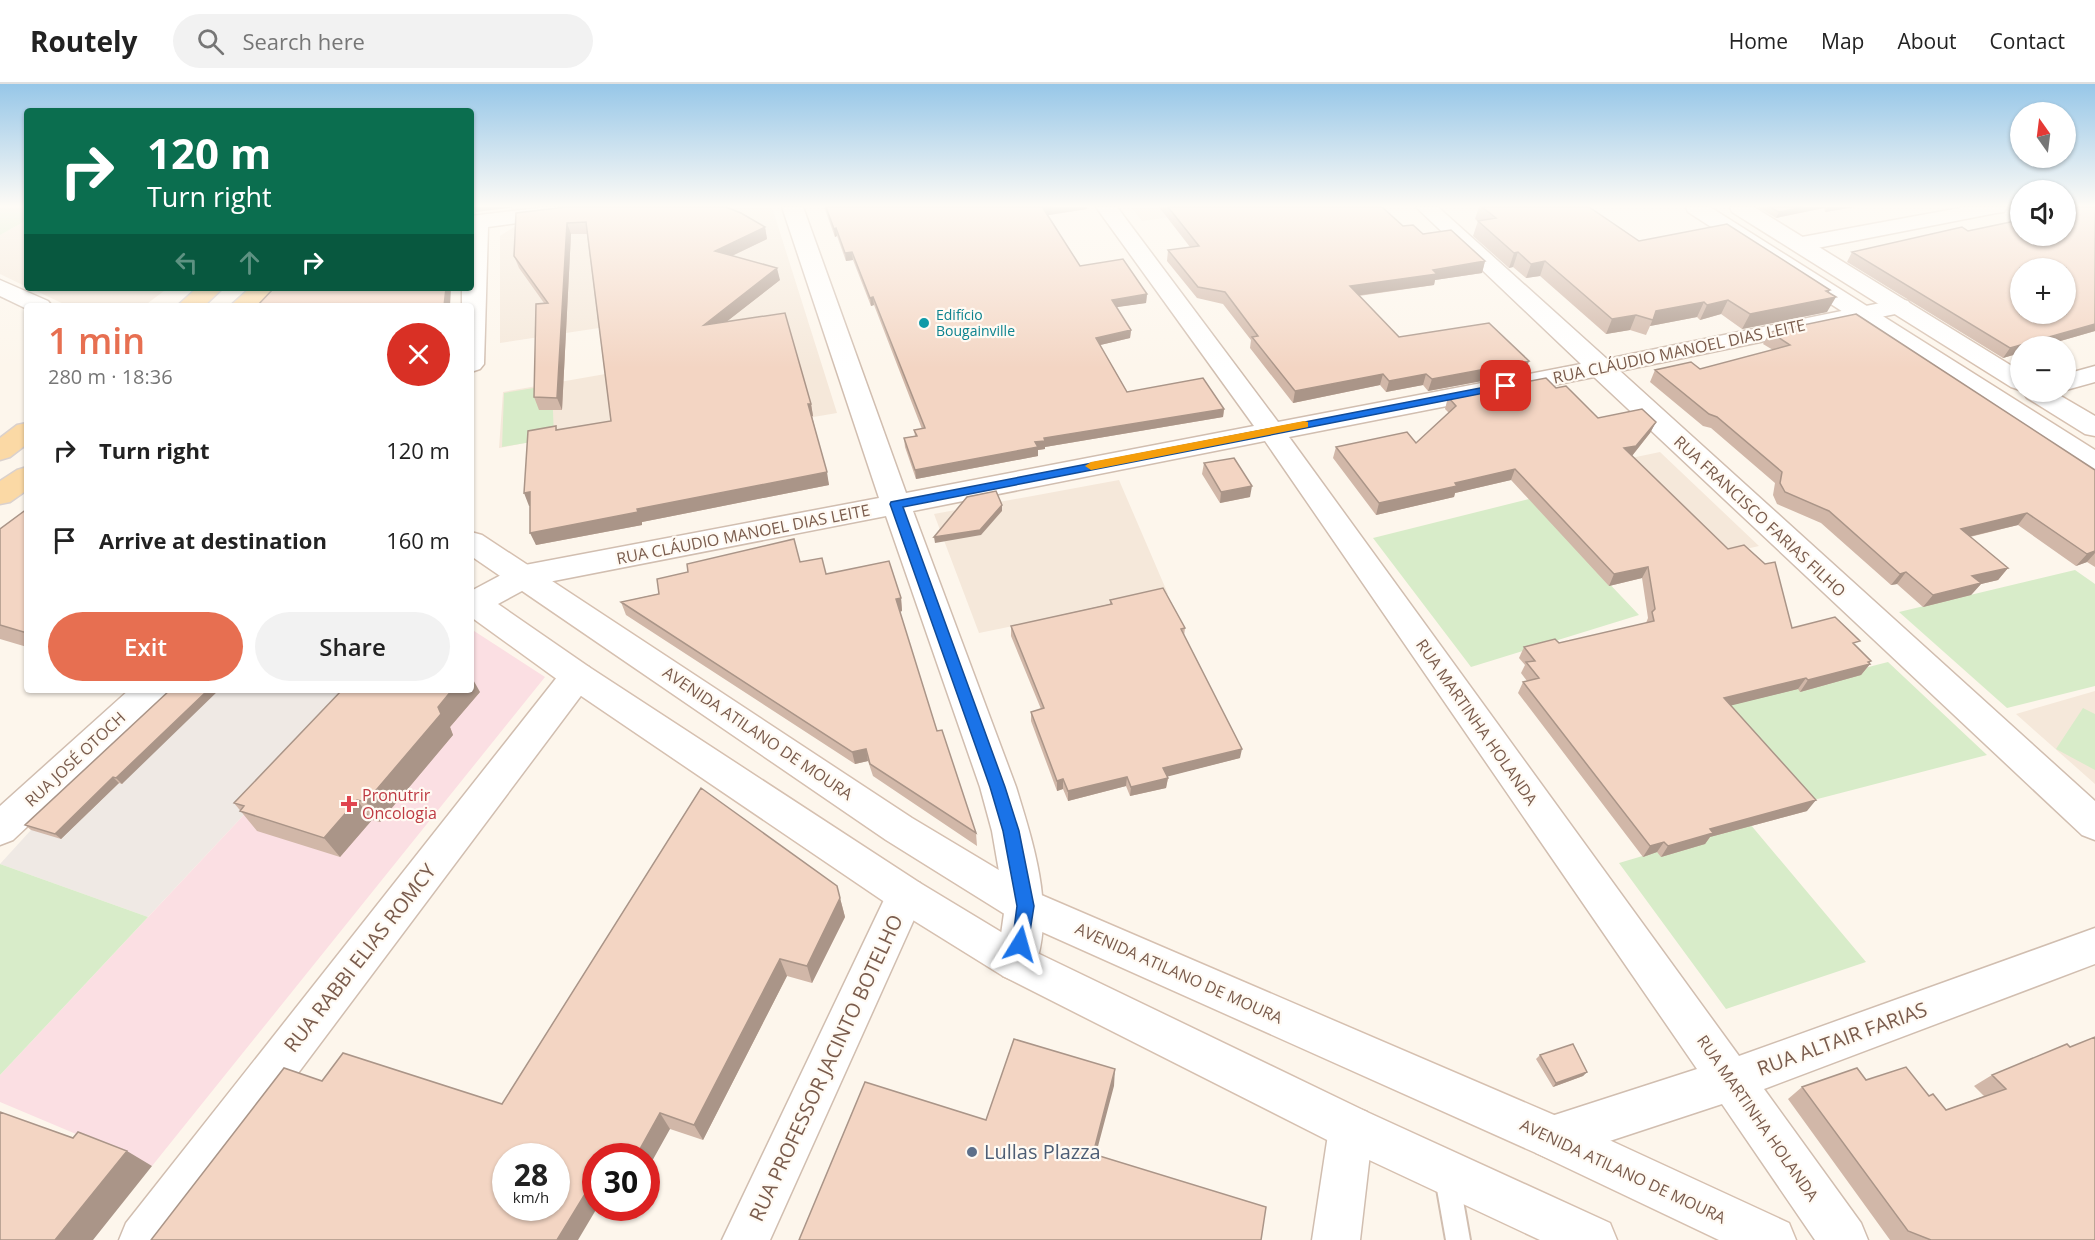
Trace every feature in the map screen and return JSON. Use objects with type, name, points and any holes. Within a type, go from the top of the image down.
[{"type":"main road","points":[[193,303],[207,291]]},
{"type":"main road","points":[[246,303],[260,291]]},
{"type":"main road","points":[[0,451],[24,433]]},
{"type":"main road","points":[[0,495],[24,478]]},
{"type":"street","points":[[811,261],[998,787],[1011,831],[1025,906],[1017,963]]},
{"type":"street","name":"RUA MARTINHA HOLANDA","points":[[1146,261],[1271,431],[1844,1240]]},
{"type":"street","name":"RUA FRANCISCO FARIAS FILHO","points":[[1484,261],[2095,824]]},
{"type":"street","points":[[1782,261],[2095,462]]},
{"type":"street","points":[[1829,261],[2010,376]]},
{"type":"street","points":[[0,287],[34,303]]},
{"type":"street","name":"RUA CLÁUDIO MANOEL DIAS LEITE","points":[[474,601],[525,576],[1600,368],[1900,306]]},
{"type":"street","points":[[2076,380],[2095,375]]},
{"type":"street","points":[[2052,402],[2095,428]]},
{"type":"street","name":"AVENIDA ATILANO DE MOURA","points":[[474,544],[899,829],[1025,906],[1552,1137],[1772,1240]]},
{"type":"street","points":[[474,603],[577,676],[906,895],[1017,963],[1351,1128],[1593,1240]]},
{"type":"street","name":"RUA RABBI ELIAS ROMCY","points":[[143,1240],[577,676]]},
{"type":"street","name":"RUA JOSÉ OTOCH","points":[[0,829],[147,693]]},
{"type":"street","name":"RUA PROFESSOR JACINTO BOTELHO","points":[[746,1240],[906,895]]},
{"type":"street","name":"RUA ALTAIR FARIAS","points":[[1552,1137],[1731,1080],[2095,946]]},
{"type":"street","points":[[1336,1240],[1351,1128]]},
{"type":"lane","points":[[1446,1172],[1458,1240]]},
{"type":"shaded area","points":[[0,261],[24,261],[24,286],[0,274]]},
{"type":"shaded area","points":[[500,261],[789,261],[837,413],[673,441],[562,436],[499,448],[503,392],[657,365],[652,320],[500,343]]},
{"type":"shaded area","points":[[36,291],[164,291],[148,303],[62,303]]},
{"type":"shaded area","points":[[1660,452],[1759,546],[1606,581],[1515,482]]},
{"type":"shaded area","points":[[1119,480],[1168,594],[979,633],[934,514]]},
{"type":"shaded area","name":"Pronutrir Oncologia","points":[[474,631],[545,677],[152,1166],[0,1102],[0,1075],[358,693],[474,693]]},
{"type":"shaded area","points":[[2095,691],[2095,784],[2016,714]]},
{"type":"shaded area","points":[[177,693],[358,693],[148,917],[0,864],[31,830]]},
{"type":"green space","points":[[552,385],[554,438],[502,447],[504,393]]},
{"type":"green space","points":[[1529,499],[1639,615],[1471,667],[1373,538]]},
{"type":"green space","points":[[2075,570],[2095,584],[2095,686],[2007,708],[1899,612]]},
{"type":"green space","points":[[1888,662],[1987,755],[1806,802],[1721,705]]},
{"type":"green space","points":[[2083,708],[2095,714],[2095,770],[2056,749]]},
{"type":"green space","points":[[1750,824],[1866,962],[1726,1009],[1619,863]]},
{"type":"green space","points":[[0,864],[148,917],[0,1075]]},
{"type":"building","points":[[518,261],[565,261],[557,398],[534,397],[536,304],[548,303]]},
{"type":"building","points":[[591,261],[751,261],[777,268],[704,325],[785,313],[811,404],[808,404],[827,472],[637,509],[638,512],[530,533],[530,492],[524,493],[528,431],[556,426],[556,430],[611,421]]},
{"type":"building","points":[[856,261],[1077,261],[1080,266],[1124,261],[1147,294],[1112,300],[1131,330],[1096,338],[1127,392],[1203,378],[1224,409],[1044,438],[1045,441],[1035,442],[1038,447],[915,470],[904,438],[917,436],[914,430],[925,428],[873,297],[870,298]]},
{"type":"building","points":[[1177,261],[1485,261],[1433,270],[1437,274],[1350,286],[1399,337],[1489,323],[1529,361],[1432,379],[1426,374],[1389,381],[1383,374],[1295,391],[1252,337],[1258,336],[1225,292],[1198,287]]},
{"type":"building","points":[[1528,261],[1785,261],[1830,290],[1826,291],[1836,297],[1750,314],[1728,300],[1656,311],[1653,320],[1636,315],[1612,319],[1545,261],[1531,264]]},
{"type":"building","points":[[1867,261],[2010,261],[2010,324],[2076,324],[2076,261],[2095,261],[2095,324],[2052,336],[2010,336],[2010,348]]},
{"type":"building","points":[[271,291],[446,291],[444,303],[260,303]]},
{"type":"building","points":[[1856,314],[2095,470],[2095,551],[2087,554],[2027,513],[1961,529],[2008,568],[1972,576],[1981,583],[1933,595],[1906,572],[1900,574],[1829,511],[1785,492],[1780,483],[1782,472],[1717,417],[1709,414],[1655,370],[1691,362],[1700,369],[1790,345],[1770,332]]},
{"type":"building","points":[[1546,378],[1556,388],[1566,386],[1598,418],[1642,409],[1656,422],[1636,446],[1624,448],[1728,549],[1744,545],[1765,564],[1775,562],[1792,628],[1835,617],[1860,641],[1853,643],[1871,661],[1868,662],[1870,664],[1724,698],[1816,800],[1710,829],[1713,833],[1668,846],[1664,842],[1650,846],[1523,682],[1539,678],[1526,662],[1535,661],[1524,647],[1555,639],[1559,643],[1654,621],[1652,612],[1655,609],[1648,567],[1614,574],[1515,469],[1455,483],[1457,486],[1379,503],[1336,447],[1407,432],[1416,443],[1456,406],[1448,397]]},
{"type":"building","points":[[1234,458],[1252,486],[1221,492],[1204,463]]},
{"type":"building","points":[[996,491],[1002,505],[980,530],[934,537],[967,497]]},
{"type":"building","points":[[24,511],[24,632],[0,625],[0,529]]},
{"type":"building","points":[[794,539],[800,562],[822,558],[826,574],[889,561],[901,598],[896,599],[937,731],[942,730],[976,833],[870,764],[866,749],[852,752],[621,602],[659,594],[657,579],[688,572],[687,564]]},
{"type":"building","points":[[1163,588],[1185,628],[1181,629],[1242,749],[1163,768],[1168,778],[1131,787],[1127,777],[1068,791],[1063,779],[1057,781],[1031,712],[1044,708],[1011,626],[1112,604],[1110,600]]},
{"type":"building","points":[[167,693],[205,693],[55,834],[25,825]]},
{"type":"building","points":[[339,693],[450,693],[438,707],[441,714],[366,802],[357,800],[324,838],[240,811],[244,806],[234,803]]},
{"type":"building","points":[[701,788],[837,886],[840,898],[807,966],[780,959],[694,1125],[660,1113],[643,1143],[582,1143],[582,1199],[570,1219],[570,1143],[492,1143],[492,1221],[569,1221],[557,1240],[151,1240],[284,1068],[322,1081],[343,1053],[502,1104]]},
{"type":"building","points":[[2095,1037],[2095,1240],[1931,1240],[1908,1231],[1802,1087],[1857,1068],[1866,1080],[1906,1067],[1929,1096],[1933,1094],[1946,1110],[2006,1089],[1992,1075],[2067,1044],[2070,1047]]},
{"type":"building","name":"Lullas Plazza","points":[[1014,1039],[1115,1069],[1093,1154],[1266,1207],[1261,1240],[799,1240],[865,1082],[986,1120]]},
{"type":"building","points":[[1573,1044],[1587,1072],[1556,1083],[1540,1055]]},
{"type":"building","points":[[0,1112],[73,1138],[78,1132],[127,1151],[55,1240],[0,1240]]},
{"type":"slow traffic","points":[[1091,466],[1304,424]]},
{"type":"place","name":"Edifício Bougainville","points":[[924,323]]},
{"type":"place","name":"Pronutrir Oncologia","points":[[349,804]]},
{"type":"place","name":"Lullas Plazza","points":[[972,1152]]},
{"type":"route","points":[[1020,944],[1025,906],[1011,831],[998,787],[896,504],[1506,386]]}]
